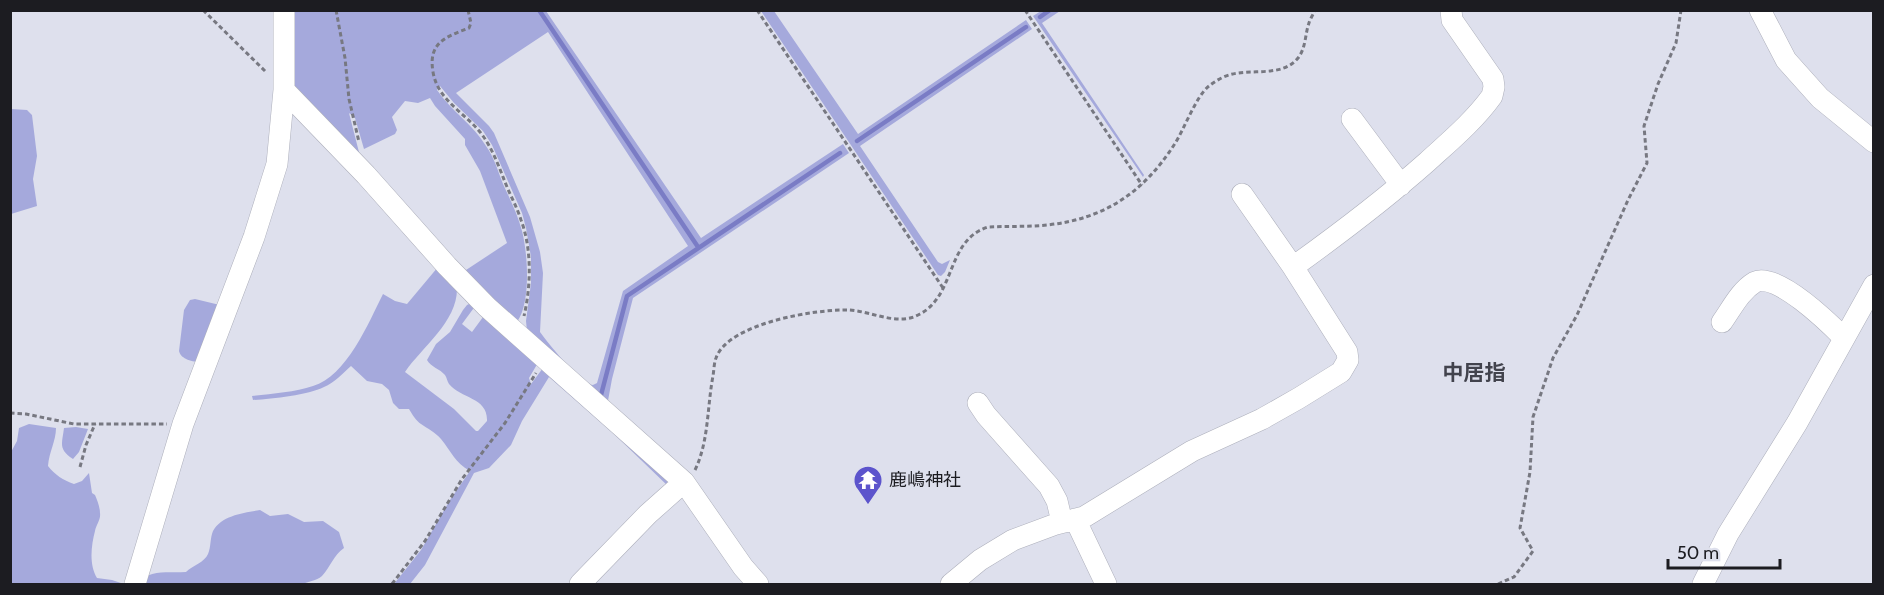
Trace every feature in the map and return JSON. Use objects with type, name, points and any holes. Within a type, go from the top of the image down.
[{"type":"street","points":[[135,585],[183,424],[254,237],[277,164],[284,90],[284,10]]},
{"type":"street","points":[[1293,267],[1359,220],[1401,185],[1456,136],[1492,96],[1493,80],[1452,20],[1451,10]]},
{"type":"street","points":[[1760,10],[1786,60],[1820,98],[1874,142]]},
{"type":"street","points":[[284,90],[366,175],[487,307],[684,482],[758,585]]},
{"type":"street","points":[[1352,119],[1401,185]]},
{"type":"street","points":[[951,585],[981,560],[1013,540],[1084,517],[1192,451],[1272,414],[1341,372],[1348,360],[1347,352],[1293,267],[1242,194]]},
{"type":"street","points":[[1722,322],[1742,292],[1757,281],[1767,280],[1801,298],[1844,338]]},
{"type":"street","points":[[1703,585],[1728,534],[1797,423],[1874,285]]},
{"type":"street","points":[[978,403],[1049,486],[1106,585]]},
{"type":"street","points":[[580,585],[648,514],[684,482]]},
{"type":"path","points":[[203,10],[284,90]]},
{"type":"path","points":[[336,10],[345,58],[349,99],[359,142]]},
{"type":"path","points":[[468,10],[471,23],[469,28],[444,39],[434,50],[433,75],[446,98],[484,137],[522,222],[529,263],[524,320],[518,333]]},
{"type":"path","points":[[757,10],[943,288]]},
{"type":"path","points":[[1024,10],[1142,185]]},
{"type":"path","points":[[684,482],[694,471],[702,456],[716,357],[730,341],[761,325],[826,311],[862,311],[892,319],[909,319],[930,307],[943,288],[960,249],[980,230],[987,227],[1048,225],[1066,222],[1122,202],[1142,185],[1175,144],[1204,90],[1227,75],[1279,70],[1289,66],[1298,58],[1314,10]]},
{"type":"path","points":[[1498,585],[1514,577],[1533,551],[1520,528],[1530,472],[1533,417],[1553,358],[1577,315],[1647,163],[1644,126],[1658,84],[1676,43],[1681,10]]},
{"type":"path","points":[[392,585],[425,542],[462,479],[505,423],[545,358]]},
{"type":"path","points":[[10,413],[74,424],[183,424]]},
{"type":"path","points":[[80,467],[88,439],[96,424]]},
{"type":"shaded area","points":[[289,11],[546,11],[701,238],[843,144],[849,153],[633,298],[607,406],[527,331],[531,257],[522,213],[492,145],[483,131],[440,86],[437,90],[443,98],[475,131],[489,150],[520,225],[526,252],[527,278],[525,303],[517,322],[463,272],[507,243],[480,171],[465,145],[465,139],[430,98],[418,103],[405,101],[392,117],[397,130],[395,134],[364,149],[355,118],[349,113],[362,164],[290,88]],"holes":[[[548,32],[688,246],[623,291],[597,383],[592,385],[583,380],[562,360],[540,332],[543,273],[540,252],[530,217],[494,133],[456,93]]]},
{"type":"shaded area","points":[[761,11],[774,11],[858,134],[1026,20],[1032,29],[860,146],[938,262],[942,264],[950,260],[941,276],[938,275]]},
{"type":"shaded area","points":[[1041,11],[1060,11],[1042,23],[1144,175],[1143,177],[1033,16]]},
{"type":"shaded area","points":[[11,109],[27,110],[32,115],[37,156],[33,179],[37,206],[11,214]]},
{"type":"shaded area","points":[[438,267],[457,289],[455,301],[445,323],[405,372],[454,409],[476,431],[487,421],[483,407],[454,389],[445,375],[427,360],[436,344],[450,332],[467,305],[475,301],[539,361],[529,378],[531,384],[543,368],[673,480],[670,488],[613,433],[549,377],[522,421],[511,445],[489,468],[474,473],[425,565],[410,584],[394,584],[421,550],[470,471],[457,461],[439,437],[417,421],[409,409],[399,409],[393,403],[389,390],[382,384],[367,381],[351,366],[331,383],[317,390],[270,399],[253,400],[252,396],[299,390],[325,381],[336,372],[355,347],[383,294],[395,301],[407,304]],"holes":[[[476,305],[486,313],[472,332],[462,324]]]},
{"type":"shaded area","points":[[195,299],[224,306],[201,363],[185,358],[179,351],[184,310],[190,300]]},
{"type":"shaded area","points":[[29,424],[56,428],[48,466],[56,475],[74,484],[82,481],[89,473],[92,493],[96,497],[100,513],[92,549],[94,573],[97,578],[124,584],[11,584],[11,452],[17,441],[19,428]]},
{"type":"shaded area","points":[[64,428],[88,429],[79,452],[73,459],[63,449],[62,442]]},
{"type":"shaded area","points":[[260,510],[270,516],[288,514],[304,522],[323,521],[339,532],[344,548],[322,576],[303,584],[134,584],[152,574],[186,572],[206,557],[213,531],[222,521]]},
{"type":"waterway","points":[[539,10],[698,247]]},
{"type":"waterway","points":[[1040,17],[1050,10]]},
{"type":"waterway","points":[[857,141],[1026,27]]},
{"type":"waterway","points":[[601,395],[627,296],[840,153]]},
{"type":"place","name":"鹿嶋神社","points":[[868,506]]},
{"type":"district","name":"中居指","points":[[1474,373]]}]
